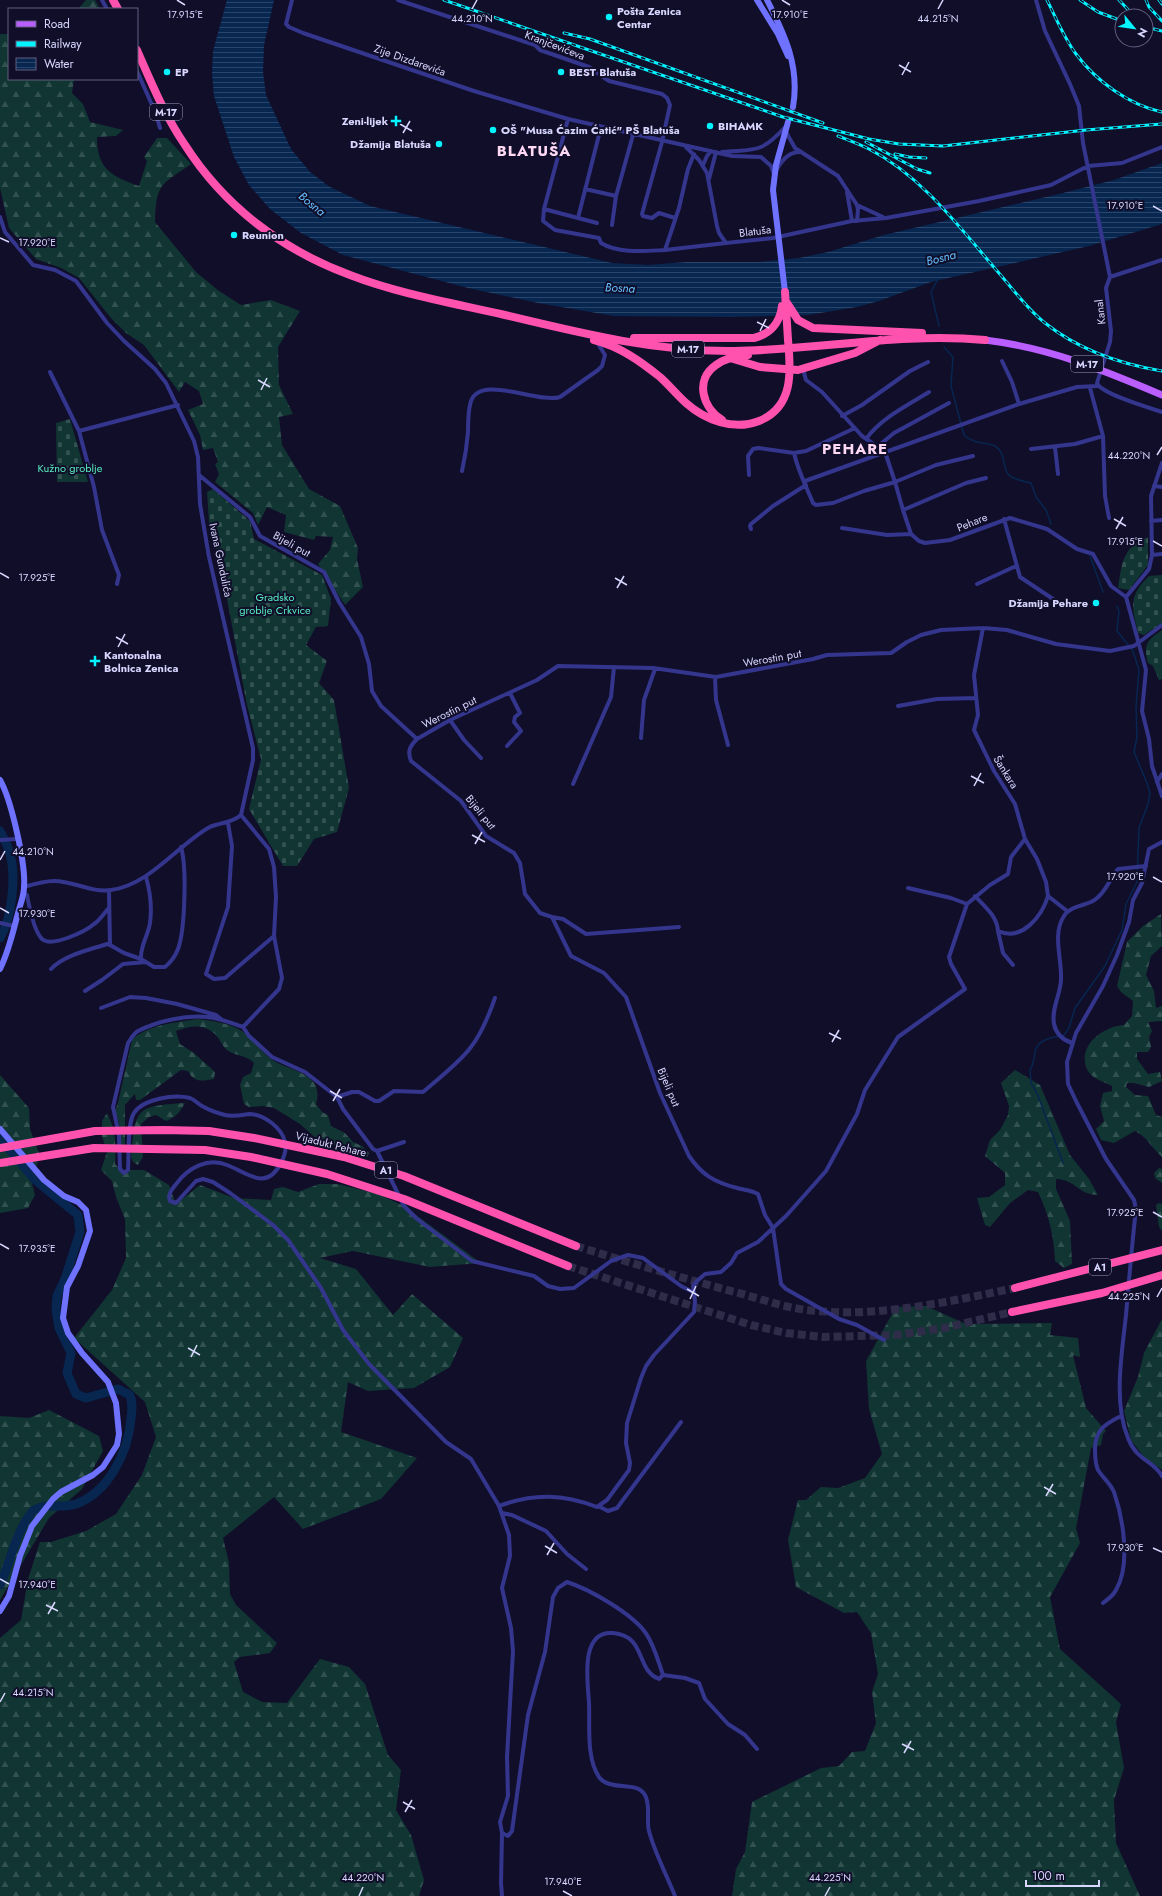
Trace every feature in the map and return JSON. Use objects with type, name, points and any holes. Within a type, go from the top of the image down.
[{"type":"highway","name":"M-17","points":[[138,52],[173,125],[202,170],[246,215],[275,237],[315,261],[355,277],[416,294],[557,327],[633,342],[695,350],[736,351],[821,346],[882,340],[934,338],[986,340]]},
{"type":"highway","points":[[557,327],[572,327],[638,338],[754,338],[764,335],[776,325],[781,315],[785,292]]},
{"type":"highway","points":[[785,292],[788,306],[793,315],[802,323],[813,328],[956,333],[972,335],[986,340]]},
{"type":"highway","points":[[557,327],[569,334],[596,340],[631,355],[662,378],[695,410],[720,422],[740,425],[757,422],[772,414],[784,399],[790,383],[790,358],[785,292]]},
{"type":"highway","points":[[730,358],[760,367],[803,369],[855,353],[882,340]]},
{"type":"highway","points":[[740,425],[722,420],[708,408],[705,400],[705,383],[710,371],[716,365],[730,358],[800,352],[821,346]]},
{"type":"highway","name":"Vijadukt Pehare","points":[[0,1148],[96,1131],[164,1130],[209,1132],[254,1138],[344,1157],[404,1176],[576,1246]]},
{"type":"highway","name":"A1","points":[[0,1163],[94,1148],[162,1148],[205,1150],[251,1157],[327,1174],[404,1199],[568,1266]]},
{"type":"highway","name":"A1","points":[[1015,1288],[1037,1284],[1162,1250]]},
{"type":"highway","name":"A1","points":[[1012,1312],[1037,1308],[1102,1293],[1162,1275]]},
{"type":"main road","points":[[757,0],[778,34],[793,66]]},
{"type":"main road","points":[[767,0],[785,36],[793,66],[796,86],[793,107]]},
{"type":"main road","points":[[785,292],[773,198],[774,174],[788,122]]},
{"type":"main road","name":"M-17","points":[[986,340],[1018,345],[1064,356],[1162,395]]},
{"type":"main road","points":[[0,780],[6,790],[17,840],[24,890],[12,926],[8,951],[0,969]]},
{"type":"main road","points":[[0,1129],[44,1180],[64,1196],[78,1202],[86,1210],[90,1231],[78,1266],[67,1287],[63,1318],[68,1334],[82,1353],[108,1382],[116,1402],[119,1434],[117,1445],[103,1467],[93,1475],[61,1492],[53,1498],[39,1517],[28,1535],[9,1596],[0,1611]]},
{"type":"street","name":"Zije Dizdarevića","points":[[292,0],[286,22],[288,27],[409,70],[529,108]]},
{"type":"street","name":"Kranjčevićeva","points":[[398,0],[535,45],[540,50],[588,67],[609,81],[662,94],[667,98],[670,105],[662,142],[642,214],[643,216],[652,218],[659,213],[675,218]]},
{"type":"street","name":"Kanal","points":[[1036,0],[1044,31],[1079,106],[1083,143],[1109,267],[1110,277],[1106,288],[1111,331],[1108,352],[1098,380],[1098,386]]},
{"type":"street","points":[[138,73],[156,114],[160,128]]},
{"type":"street","name":"Blatuša","points":[[529,108],[662,142],[732,156],[761,158],[771,166],[774,174]]},
{"type":"street","points":[[568,119],[544,209],[543,222],[547,226],[555,230],[599,238],[601,243],[614,248],[634,251],[665,250],[726,243]]},
{"type":"street","name":"Blatuša","points":[[718,152],[750,151],[763,147],[772,141],[788,122]]},
{"type":"street","points":[[578,218],[600,127]]},
{"type":"street","points":[[786,132],[795,148],[838,176],[857,205],[858,210],[854,221]]},
{"type":"street","points":[[612,225],[616,196],[633,135]]},
{"type":"street","name":"Blatuša","points":[[686,147],[703,165],[709,180],[719,233],[726,243],[773,238],[854,221],[886,218],[979,201],[1051,185],[1088,166]]},
{"type":"street","points":[[1088,166],[1122,163],[1162,147]]},
{"type":"street","points":[[703,165],[706,156],[711,151]]},
{"type":"street","name":"Blatuša","points":[[709,180],[718,152]]},
{"type":"street","points":[[774,174],[786,156],[793,153],[803,152]]},
{"type":"street","points":[[665,250],[688,169],[694,154]]},
{"type":"street","points":[[585,189],[616,196]]},
{"type":"street","points":[[847,190],[854,221]]},
{"type":"street","points":[[857,205],[873,214],[886,218]]},
{"type":"street","points":[[544,209],[597,223]]},
{"type":"street","name":"Ivana Gundulića","points":[[0,217],[5,232],[33,265],[37,268],[55,270],[76,281],[107,323],[124,342],[155,369],[178,405],[194,441],[199,475],[200,504],[209,557],[253,748],[253,760],[241,815]]},
{"type":"street","points":[[1110,277],[1162,260]]},
{"type":"street","points":[[462,471],[466,452],[469,408],[471,400],[476,394],[483,389],[511,392],[541,398],[553,399],[560,397],[602,366],[605,355],[602,347],[596,340]]},
{"type":"street","points":[[1002,361],[1012,382],[1019,404]]},
{"type":"street","points":[[842,416],[862,405],[910,372],[928,362]]},
{"type":"street","points":[[803,369],[806,380],[822,392],[842,416],[866,439],[885,452],[911,534],[887,535],[842,528]]},
{"type":"street","points":[[50,372],[79,431],[94,487],[102,530],[118,575],[117,584]]},
{"type":"street","points":[[751,529],[751,524],[805,483],[958,425],[1019,404],[1077,387],[1090,388],[1098,386],[1109,393],[1162,412]]},
{"type":"street","points":[[1090,388],[1103,436],[1105,496],[1109,518]]},
{"type":"street","points":[[866,439],[877,427],[929,392]]},
{"type":"street","points":[[877,447],[894,433],[949,403]]},
{"type":"street","points":[[79,431],[178,405]]},
{"type":"street","points":[[749,475],[748,456],[753,449],[758,448],[794,453],[806,451],[854,428]]},
{"type":"street","points":[[1031,449],[1055,447],[1103,436]]},
{"type":"street","points":[[1055,447],[1058,474]]},
{"type":"street","points":[[794,453],[798,470],[813,503],[816,505],[822,505],[895,482],[936,465],[973,456]]},
{"type":"street","points":[[1162,463],[1151,496],[1152,555],[1149,569],[1126,597],[1146,670],[1142,711],[1149,739],[1156,782],[1162,796]]},
{"type":"street","name":"Bijeli put","points":[[199,475],[250,517],[260,536],[324,572],[339,602],[361,637],[369,664],[372,691],[381,706],[417,739],[409,748],[408,754],[415,765],[461,801],[486,836],[514,853],[520,863],[525,894],[540,913],[552,917],[571,956],[604,973],[626,997],[660,1093],[691,1160],[702,1174],[730,1186],[758,1194],[765,1215],[773,1228]]},
{"type":"street","points":[[903,510],[966,483],[986,478]]},
{"type":"street","points":[[1154,486],[1162,487]]},
{"type":"street","points":[[1004,519],[1020,577],[1053,599]]},
{"type":"street","name":"Pehare","points":[[911,534],[919,542],[925,543],[950,540],[1004,519],[1017,519],[1047,529],[1077,548],[1093,554],[1110,586],[1126,597]]},
{"type":"street","points":[[1151,521],[1162,520]]},
{"type":"street","points":[[1152,555],[1162,554]]},
{"type":"street","points":[[977,584],[1016,566]]},
{"type":"street","name":"Werostin put","points":[[417,739],[450,720],[537,680],[558,666],[655,669],[715,677],[797,663],[827,655],[891,653],[907,642],[921,635],[941,630],[983,628],[1007,630],[1056,644],[1110,651],[1133,646],[1162,626]]},
{"type":"street","name":"Šankara","points":[[983,628],[974,675],[978,715],[974,730],[994,771],[1015,804],[1025,839],[1037,859],[1046,882],[1048,896]]},
{"type":"street","points":[[573,784],[611,697],[614,667]]},
{"type":"street","points":[[641,738],[644,700],[655,669]]},
{"type":"street","points":[[715,677],[716,700],[728,745]]},
{"type":"street","points":[[507,746],[521,731],[514,722],[515,717],[520,713],[510,693]]},
{"type":"street","points":[[898,706],[937,699],[976,698]]},
{"type":"street","points":[[450,720],[464,740],[481,758]]},
{"type":"street","points":[[1156,782],[1162,774]]},
{"type":"street","points":[[109,908],[94,924],[77,934],[56,942],[47,941],[42,939],[38,931],[27,895],[24,890],[45,882],[55,881],[88,889],[109,891],[131,884],[146,877],[181,847],[209,827],[228,823],[241,815],[268,849],[274,867],[276,897],[274,936],[281,966],[282,978],[279,989],[243,1027]]},
{"type":"street","points":[[228,823],[232,846],[228,907],[206,974],[214,979],[225,978],[274,936]]},
{"type":"street","points":[[600,1507],[629,1470],[630,1463],[626,1443],[627,1423],[641,1378],[654,1355],[694,1312],[695,1301],[693,1286],[700,1276],[721,1272],[737,1253],[758,1242],[786,1216],[826,1171],[857,1114],[865,1090],[898,1038],[965,989],[951,964],[950,957],[967,904],[975,896],[1008,874],[1011,857],[1025,839]]},
{"type":"street","points":[[0,840],[17,840]]},
{"type":"street","points":[[1162,842],[1149,849],[1142,883],[1133,900],[1129,922],[1117,955],[1103,986],[1085,1014],[1072,1043],[1067,1062],[1068,1084],[1106,1159],[1134,1200],[1136,1209],[1121,1353],[1121,1416],[1128,1439],[1136,1453],[1156,1468],[1162,1476]]},
{"type":"street","points":[[51,970],[66,958],[102,946],[110,945],[124,953],[141,959],[154,967],[165,967],[172,961],[178,948],[184,913],[184,870],[181,847]]},
{"type":"street","points":[[1072,1043],[1062,1039],[1054,1026],[1053,1014],[1061,980],[1059,933],[1061,921],[1067,911],[1092,902],[1101,894],[1118,869],[1146,866]]},
{"type":"street","points":[[141,959],[141,952],[150,923],[150,896],[146,877]]},
{"type":"street","points":[[908,888],[951,898],[967,904]]},
{"type":"street","points":[[109,891],[110,945]]},
{"type":"street","points":[[975,896],[993,915],[998,924],[1003,953],[1013,965]]},
{"type":"street","points":[[998,931],[1005,934],[1023,931],[1039,914],[1048,896],[1067,911]]},
{"type":"street","points":[[552,917],[563,919],[586,934],[679,927]]},
{"type":"street","points":[[2,923],[12,926]]},
{"type":"street","points":[[85,991],[122,964],[146,962]]},
{"type":"street","points":[[101,1008],[130,997],[146,998],[216,1015],[221,1019]]},
{"type":"street","points":[[337,1097],[352,1092],[359,1092],[374,1101],[379,1101],[394,1090],[424,1092],[471,1048],[488,1018],[495,998]]},
{"type":"street","points":[[502,1896],[502,1833],[500,1822],[508,1796],[507,1757],[513,1651],[511,1628],[502,1588],[510,1556],[509,1535],[499,1506],[471,1458],[446,1442],[370,1364],[343,1330],[320,1288],[292,1246],[273,1225],[224,1189],[213,1182],[203,1179],[196,1181],[176,1203],[171,1203],[170,1194],[176,1184],[185,1173],[194,1166],[218,1163],[227,1165],[254,1178],[260,1179],[273,1174],[284,1156],[286,1144],[278,1129],[265,1119],[257,1116],[251,1114],[228,1116],[202,1106],[187,1098],[166,1098],[146,1103],[138,1107],[132,1116],[128,1170],[124,1173],[120,1169],[120,1136],[113,1107],[128,1043],[137,1032],[170,1020],[194,1017],[221,1019],[243,1027],[250,1036],[272,1057],[305,1072],[337,1097],[343,1109],[364,1138],[373,1149],[377,1151],[404,1206],[416,1218],[472,1261],[534,1276],[548,1286],[560,1289],[574,1288],[611,1261],[628,1255],[643,1258],[681,1286],[694,1292]]},
{"type":"street","points":[[377,1151],[404,1142]]},
{"type":"street","points":[[773,1228],[780,1277],[782,1284],[786,1289],[839,1319],[857,1325],[884,1340]]},
{"type":"street","points":[[1103,1603],[1117,1590],[1124,1558],[1122,1519],[1113,1491],[1099,1470],[1095,1460],[1095,1443],[1099,1430],[1108,1422],[1121,1416]]},
{"type":"street","points":[[499,1506],[539,1497],[552,1496],[576,1499],[608,1510],[618,1508],[681,1422]]},
{"type":"street","points":[[502,1513],[512,1515],[546,1531],[567,1554],[586,1569]]},
{"type":"street","points":[[502,1833],[508,1836],[512,1831],[528,1715],[545,1652],[553,1597],[558,1588],[567,1582],[584,1587],[638,1624],[646,1634],[656,1653],[663,1675]]},
{"type":"street","points":[[675,1896],[649,1831],[648,1805],[645,1795],[638,1789],[608,1783],[600,1779],[595,1770],[589,1735],[589,1704],[586,1665],[592,1644],[600,1635],[611,1633],[625,1635],[634,1642],[648,1672],[659,1679],[663,1675],[684,1678],[699,1683],[706,1699],[728,1724],[745,1735],[757,1749]]},
{"type":"green space","points":[[86,0],[95,0],[99,8],[79,8]]},
{"type":"green space","points":[[0,34],[8,34],[8,80],[74,80],[72,93],[83,104],[90,122],[123,130],[116,136],[97,137],[100,157],[103,164],[113,175],[139,186],[147,161],[144,157],[157,138],[167,138],[191,164],[173,176],[162,186],[157,199],[155,222],[196,272],[219,291],[241,305],[271,300],[300,311],[278,347],[279,385],[293,414],[279,417],[282,445],[309,489],[340,506],[358,548],[357,559],[363,587],[345,605],[318,564],[330,550],[333,537],[316,536],[314,540],[284,532],[286,515],[267,507],[258,525],[253,513],[215,482],[219,474],[215,464],[218,462],[213,448],[203,450],[200,435],[188,410],[203,404],[199,391],[185,382],[179,392],[144,345],[126,333],[111,318],[79,278],[61,268],[36,259],[9,228],[0,188]]},
{"type":"green space","name":"Kužno groblje","points":[[70,419],[88,482],[57,482],[56,423]]},
{"type":"green space","name":"Gradsko groblje Crkvice","points":[[213,489],[250,521],[254,539],[322,575],[331,599],[328,626],[316,627],[306,645],[327,661],[319,683],[334,700],[349,788],[337,832],[314,839],[297,866],[283,866],[249,809],[261,759],[247,705],[223,578],[209,522],[207,492]]},
{"type":"green space","points":[[1148,537],[1148,565],[1129,590],[1118,588],[1122,564],[1128,551],[1139,541]]},
{"type":"green space","points":[[1162,575],[1162,623],[1144,635],[1138,633],[1133,609],[1135,596],[1142,583],[1149,576]]},
{"type":"green space","points":[[1162,630],[1162,679],[1159,680],[1153,666],[1148,663],[1146,647],[1150,640]]},
{"type":"green space","points":[[1161,914],[1162,946],[1151,956],[1146,975],[1154,991],[1156,1008],[1162,1006],[1162,1021],[1148,1022],[1152,1031],[1149,1037],[1151,1047],[1148,1052],[1137,1052],[1137,1059],[1148,1074],[1160,1072],[1162,1081],[1149,1087],[1134,1083],[1127,1083],[1126,1087],[1135,1095],[1148,1096],[1156,1115],[1162,1117],[1162,1157],[1146,1139],[1135,1131],[1114,1143],[1101,1140],[1096,1129],[1104,1121],[1100,1106],[1103,1093],[1112,1091],[1112,1086],[1090,1074],[1085,1062],[1085,1054],[1093,1039],[1108,1029],[1124,1025],[1132,1016],[1133,1001],[1121,992],[1117,986],[1127,942],[1143,926]]},
{"type":"green space","points":[[198,1019],[221,1023],[237,1028],[250,1037],[271,1059],[304,1074],[311,1079],[315,1085],[317,1093],[316,1104],[322,1112],[328,1115],[331,1126],[345,1133],[353,1142],[362,1146],[369,1153],[367,1157],[356,1151],[319,1141],[300,1124],[274,1108],[263,1106],[249,1107],[244,1104],[240,1085],[243,1077],[251,1073],[254,1063],[248,1058],[227,1050],[211,1031],[202,1027],[192,1027],[176,1031],[180,1044],[194,1053],[215,1072],[214,1079],[199,1080],[193,1078],[188,1071],[181,1070],[140,1100],[136,1100],[135,1094],[125,1105],[125,1149],[121,1150],[119,1122],[115,1111],[132,1040],[145,1031],[163,1025]]},
{"type":"green space","points":[[1015,1070],[1040,1085],[1070,1155],[1089,1179],[1098,1195],[1086,1193],[1069,1182],[1056,1179],[1056,1189],[1070,1221],[1072,1264],[1064,1268],[1055,1261],[1050,1226],[1038,1192],[1028,1190],[1010,1203],[990,1227],[985,1225],[977,1198],[989,1197],[1005,1185],[1005,1173],[985,1156],[990,1140],[1000,1130],[1008,1115],[1009,1106],[1001,1083]]},
{"type":"green space","points":[[0,1075],[29,1108],[30,1129],[40,1156],[31,1180],[35,1195],[28,1208],[0,1213]]},
{"type":"green space","points":[[185,1103],[177,1114],[166,1121],[156,1115],[149,1117],[141,1124],[143,1157],[138,1165],[133,1162],[131,1157],[134,1129],[141,1113],[156,1106]]},
{"type":"green space","points":[[107,1113],[115,1138],[115,1164],[124,1173],[128,1170],[144,1170],[169,1185],[176,1204],[200,1185],[234,1198],[271,1200],[274,1189],[283,1187],[298,1192],[319,1184],[338,1184],[378,1194],[404,1206],[481,1263],[430,1267],[353,1251],[320,1258],[356,1269],[393,1315],[412,1294],[463,1338],[450,1367],[414,1388],[368,1391],[348,1382],[341,1432],[417,1458],[381,1499],[303,1529],[274,1497],[223,1538],[229,1563],[230,1594],[236,1605],[277,1643],[270,1653],[240,1657],[234,1662],[243,1692],[262,1702],[287,1703],[320,1659],[349,1667],[365,1684],[388,1755],[401,1770],[396,1810],[411,1835],[424,1880],[419,1896],[0,1896],[0,1638],[21,1620],[28,1579],[40,1542],[51,1542],[86,1531],[116,1514],[142,1475],[156,1437],[145,1402],[74,1338],[112,1290],[126,1258],[125,1219],[116,1197],[112,1181],[101,1170],[107,1152],[102,1136],[102,1121]]},
{"type":"green space","points":[[1159,1168],[1162,1169],[1162,1183],[1155,1178],[1154,1173]]},
{"type":"green space","points":[[1159,1203],[1162,1204],[1162,1231],[1159,1227],[1156,1205]]},
{"type":"green space","points":[[926,1306],[966,1324],[1052,1323],[1050,1335],[1078,1338],[1080,1357],[1073,1355],[1086,1408],[1106,1431],[1103,1434],[1101,1445],[1091,1448],[1076,1528],[1080,1543],[1050,1597],[1060,1649],[1121,1704],[1116,1722],[1124,1768],[1114,1800],[1116,1843],[1140,1896],[732,1896],[736,1869],[745,1852],[752,1802],[821,1768],[839,1766],[852,1752],[865,1751],[876,1723],[872,1692],[878,1674],[871,1633],[857,1612],[844,1613],[796,1587],[788,1540],[798,1500],[806,1500],[821,1487],[838,1488],[865,1478],[882,1454],[869,1409],[866,1361],[896,1307]]},
{"type":"green space","points":[[1162,1319],[1162,1470],[1144,1457],[1131,1440],[1124,1411],[1138,1377],[1144,1353]]},
{"type":"green space","points":[[49,1410],[99,1436],[103,1451],[82,1489],[49,1518],[0,1600],[0,1416],[29,1418]]},
{"type":"water","name":"Bosna","points":[[227,0],[274,0],[264,45],[263,72],[266,95],[291,149],[310,172],[330,187],[370,206],[612,263],[648,265],[686,262],[759,262],[799,258],[828,252],[884,235],[1114,180],[1162,163],[1162,224],[1089,246],[931,282],[879,301],[857,307],[808,315],[731,317],[614,316],[538,303],[468,288],[343,255],[301,233],[270,209],[249,185],[234,157],[214,96],[212,74],[213,51]]},
{"type":"waterway","points":[[938,279],[931,292],[939,326]]},
{"type":"waterway","points":[[944,347],[953,357],[951,386],[964,435],[973,441],[995,446],[1001,452],[1008,474],[1016,479],[1031,483],[1036,497],[1046,510],[1051,524]]},
{"type":"waterway","points":[[1090,556],[1103,592]]},
{"type":"waterway","points":[[1063,1163],[1037,1093],[1031,1083],[1030,1070],[1039,1044],[1046,1039],[1064,1035],[1069,1028],[1075,1008],[1105,966],[1122,930],[1126,904],[1137,882],[1139,828],[1148,804],[1150,793],[1134,752],[1137,737],[1136,707],[1139,670],[1133,651],[1117,631],[1119,611],[1117,606]]},
{"type":"waterway","points":[[0,831],[9,851],[13,871],[12,896],[8,919],[0,938]]},
{"type":"waterway","points":[[0,1138],[34,1179],[78,1215],[80,1232],[65,1279],[57,1296],[56,1310],[59,1328],[71,1353],[67,1373],[76,1394],[86,1398],[118,1389],[130,1395],[132,1401],[131,1419],[126,1445],[115,1469],[107,1481],[88,1498],[76,1504],[65,1506],[46,1506],[32,1512],[17,1538],[0,1585]]},
{"type":"tunnel","points":[[788,122],[793,107]]},
{"type":"tunnel","points":[[576,1246],[779,1304],[795,1308],[821,1311],[849,1312],[905,1308],[962,1299],[1015,1288]]},
{"type":"tunnel","points":[[568,1266],[751,1325],[786,1333],[823,1337],[896,1335],[944,1328],[1012,1312]]},
{"type":"railway","points":[[444,0],[783,117],[869,139],[899,144],[943,146],[1086,130],[1162,124]]},
{"type":"railway","points":[[1047,0],[1072,48],[1093,73],[1126,98],[1137,104],[1162,112]]},
{"type":"railway","points":[[1080,0],[1098,12],[1114,18]]},
{"type":"railway","points":[[1119,0],[1126,8]]},
{"type":"railway","points":[[1146,0],[1149,7],[1162,21]]},
{"type":"railway","points":[[1159,0],[1162,4]]},
{"type":"railway","points":[[1154,29],[1162,31]]},
{"type":"railway","points":[[564,33],[590,39],[823,123]]},
{"type":"railway","points":[[838,136],[869,149],[888,160],[923,188],[954,221],[1026,305],[1058,333],[1086,348],[1115,360],[1162,371]]},
{"type":"railway","points":[[866,142],[917,169],[930,173]]},
{"type":"railway","points":[[895,154],[926,158]]},
{"type":"place","name":"Pošta Zenica Centar","points":[[609,17]]},
{"type":"place","name":"EP","points":[[167,72]]},
{"type":"place","name":"BEST Blatuša","points":[[561,72]]},
{"type":"place","name":"Zeni-lijek","points":[[396,121]]},
{"type":"place","name":"BIHAMK","points":[[710,126]]},
{"type":"place","name":"OŠ \"Musa Ćazim Ćatić\" PŠ Blatuša","points":[[493,130]]},
{"type":"place","name":"Džamija Blatuša","points":[[439,144]]},
{"type":"place","name":"Reunion","points":[[234,235]]},
{"type":"place","name":"Džamija Pehare","points":[[1096,603]]},
{"type":"place","name":"Kantonalna Bolnica Zenica","points":[[95,661]]},
{"type":"district","name":"BLATUŠA","points":[[534,151]]},
{"type":"district","name":"PEHARE","points":[[855,449]]}]
